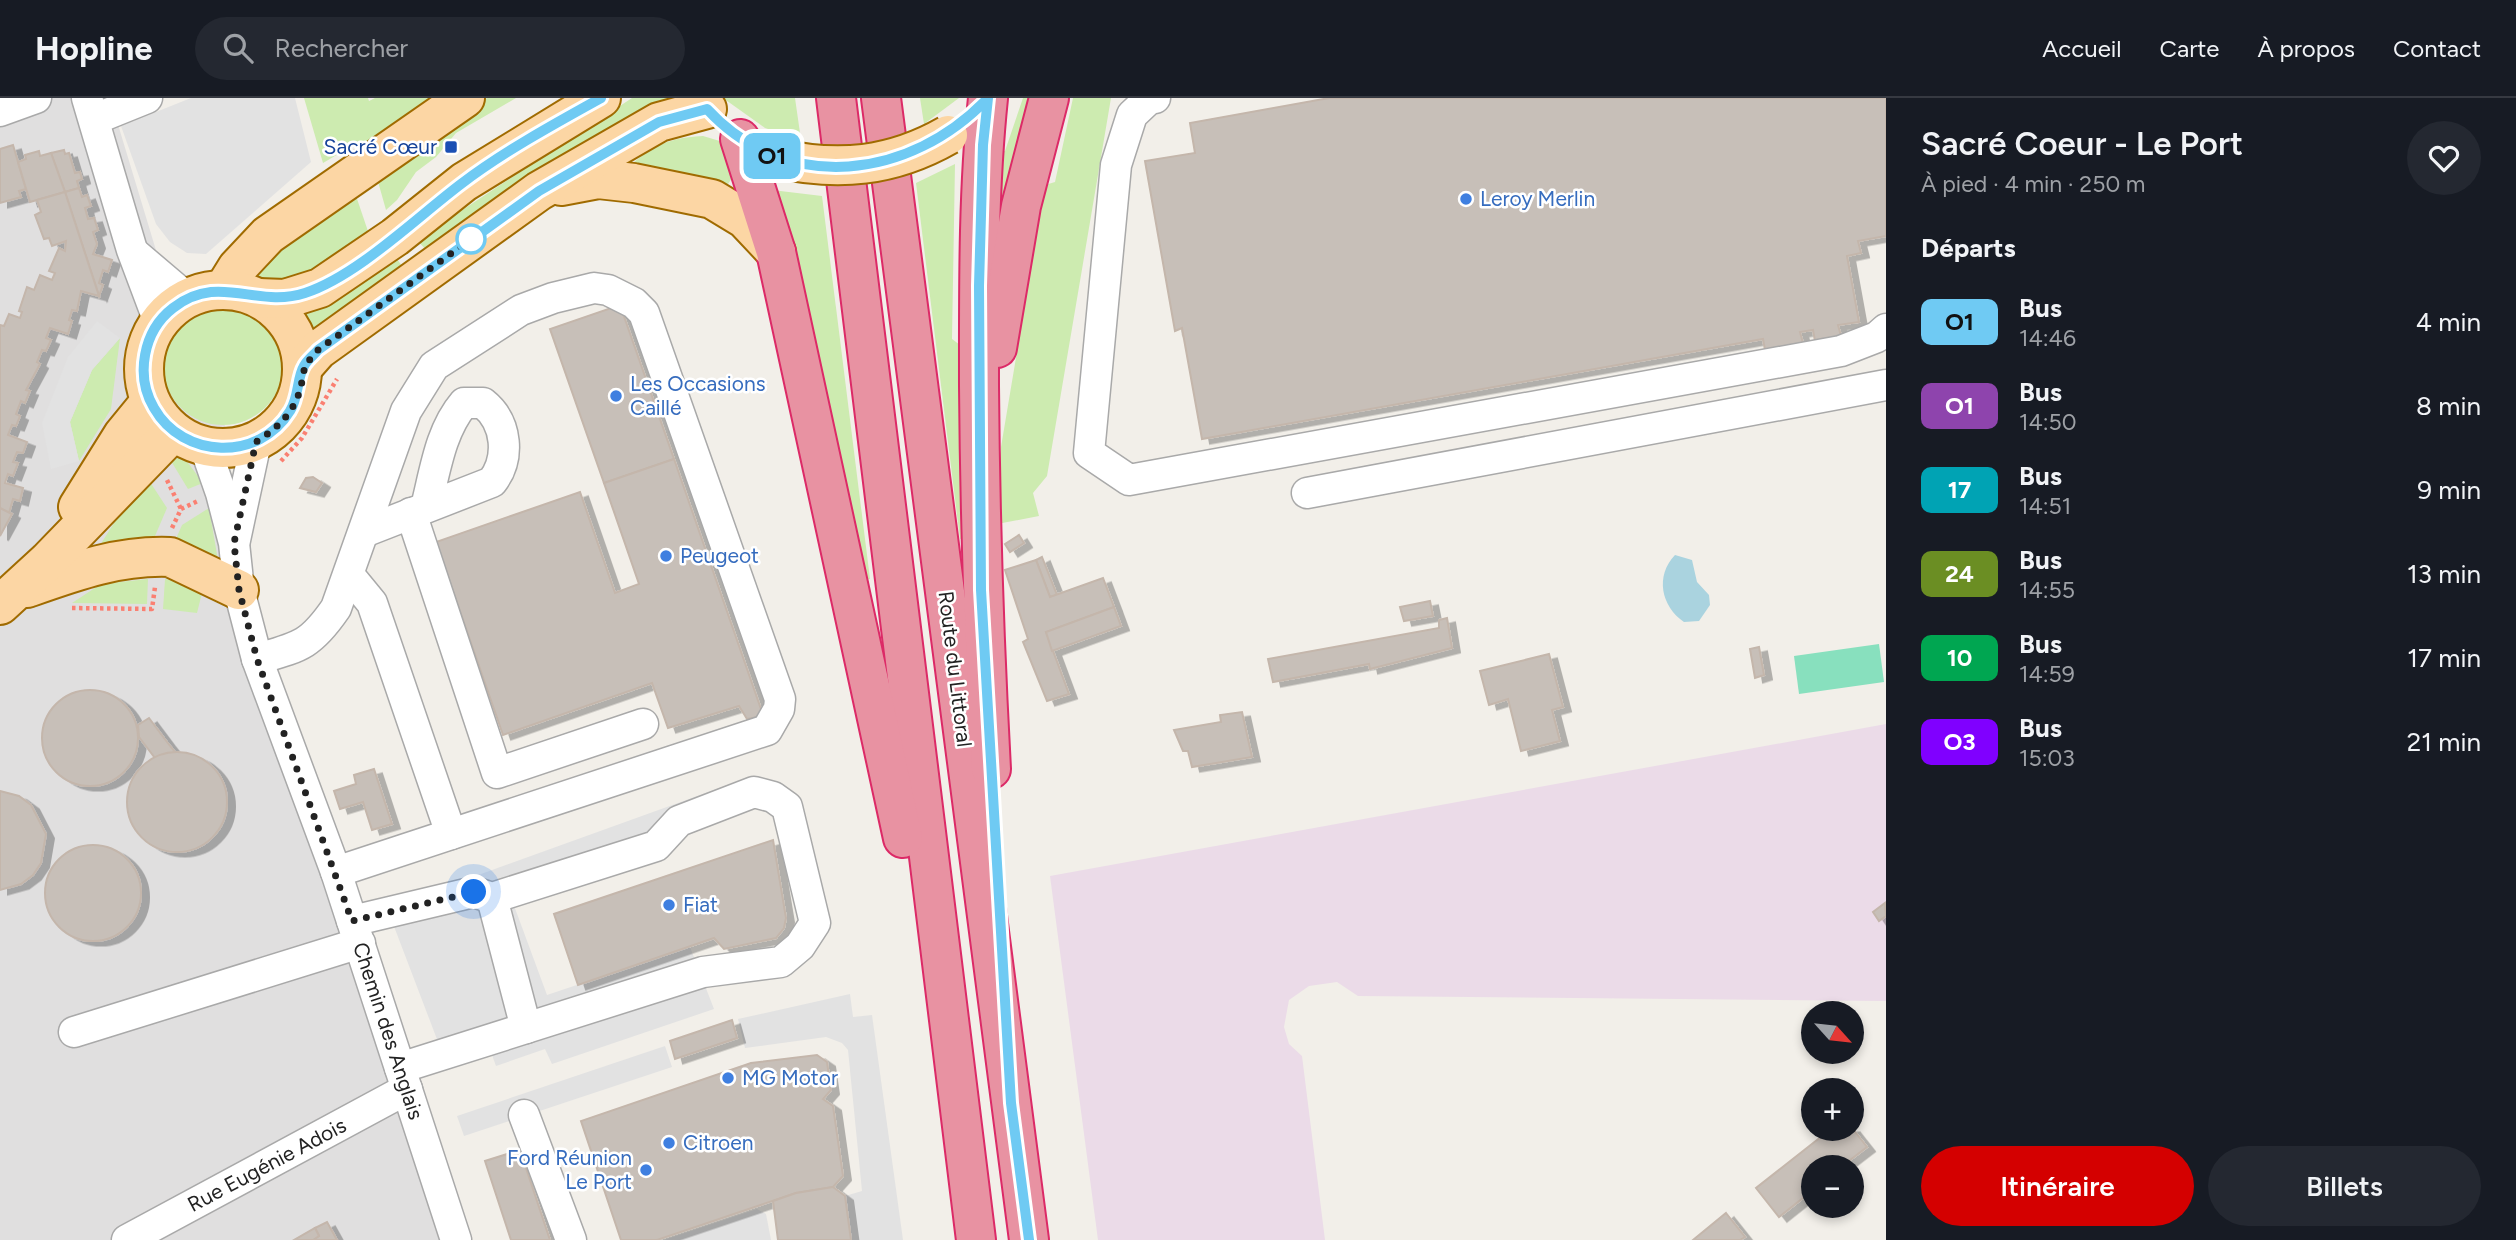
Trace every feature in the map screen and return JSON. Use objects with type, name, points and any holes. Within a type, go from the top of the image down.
[{"type":"highway","points":[[836,98],[893,541],[976,1240]]},
{"type":"highway","name":"Route du Littoral","points":[[881,98],[1029,1240]]},
{"type":"highway","points":[[988,98],[983,145],[979,286],[981,590],[1011,1103]]},
{"type":"highway","points":[[980,461],[1015,235],[1049,98]]},
{"type":"highway","points":[[740,139],[776,252],[957,1090]]},
{"type":"main road","points":[[241,294],[237,268],[268,235],[465,98]]},
{"type":"main road","points":[[303,367],[318,350],[539,191],[659,122],[703,103],[740,139],[776,158],[818,166],[859,166],[897,158],[948,135],[988,98]]},
{"type":"main road","points":[[241,294],[276,310],[290,326],[299,345],[303,367],[300,390],[290,411],[275,429],[267,452],[231,449],[189,440],[160,419],[150,402],[144,382],[144,361],[149,341],[173,310],[205,291],[241,294],[285,299],[320,288],[395,237],[464,182],[587,102]]},
{"type":"main road","points":[[539,191],[598,179],[704,197],[739,214],[776,252]]},
{"type":"main road","points":[[48,561],[123,435],[150,402]]},
{"type":"main road","points":[[6,599],[189,440]]},
{"type":"main road","points":[[6,599],[72,572],[129,556],[170,557],[239,590]]},
{"type":"street","points":[[0,111],[36,98]]},
{"type":"street","points":[[147,98],[91,109],[132,250],[173,310]]},
{"type":"street","points":[[1155,98],[1149,99],[1132,115],[1116,165],[1088,453],[1129,480],[1841,351],[1877,337],[1886,330]]},
{"type":"street","points":[[257,659],[301,647],[322,628],[336,608],[406,411],[434,366],[521,310],[563,295],[594,288],[608,290],[622,295],[644,313],[780,699],[774,720],[767,730],[336,872]]},
{"type":"street","points":[[1307,493],[1886,386]]},
{"type":"street","name":"Chemin des Anglais","points":[[189,440],[222,493],[234,543],[239,590],[257,659],[336,872],[456,1240]]},
{"type":"street","name":"Chemin des Anglais","points":[[234,543],[267,452]]},
{"type":"street","points":[[364,532],[418,510],[497,773],[643,724]]},
{"type":"street","points":[[349,575],[372,604],[451,834]]},
{"type":"street","points":[[599,739],[610,782]]},
{"type":"street","name":"Rue Eugénie Adois","points":[[127,1240],[404,1079],[526,1028],[704,972],[781,962],[800,946],[815,923],[787,807],[773,797],[754,792],[678,821],[656,846],[492,898]]},
{"type":"street","points":[[74,1032],[474,892],[492,898],[526,1028]]},
{"type":"street","points":[[524,1115],[571,1240]]},
{"type":"path","points":[[267,452],[302,438],[340,374]]},
{"type":"path","points":[[162,470],[181,509]]},
{"type":"path","points":[[167,539],[181,509],[201,500]]},
{"type":"path","points":[[61,607],[152,609],[155,583]]},
{"type":"shaded area","points":[[0,98],[110,98],[181,333],[221,377],[234,543],[456,1240],[0,1240]]},
{"type":"shaded area","points":[[191,98],[295,98],[311,162],[206,254],[187,253],[170,242],[156,224],[121,126]]},
{"type":"shaded area","points":[[97,321],[120,338],[92,370],[70,422],[79,461],[51,469],[42,423],[68,357]]},
{"type":"shaded area","points":[[1886,724],[1886,1001],[1358,996],[1337,982],[1309,986],[1289,1000],[1284,1027],[1289,1044],[1302,1056],[1325,1240],[1098,1240],[1050,876]]},
{"type":"shaded area","points":[[750,777],[754,792],[509,892],[547,995],[690,947],[714,1009],[552,1064],[545,1049],[496,1066],[487,1041],[443,1055],[387,908]]},
{"type":"shaded area","points":[[850,994],[853,1017],[872,1015],[903,1240],[851,1240],[845,1196],[862,1191],[848,1050],[842,1043],[826,1037],[745,1048],[738,1019]]},
{"type":"shaded area","points":[[665,1046],[672,1067],[464,1136],[457,1116]]},
{"type":"shaded area","points":[[757,1209],[766,1214],[771,1240],[664,1240]]},
{"type":"green space","points":[[304,98],[368,98],[369,101],[375,98],[433,98],[410,112],[366,154],[357,143],[323,163]]},
{"type":"green space","points":[[487,98],[516,98],[456,133],[436,157],[416,172],[397,200],[386,210],[375,171]]},
{"type":"green space","points":[[632,98],[673,98],[657,101],[526,179],[427,251],[417,240]]},
{"type":"green space","points":[[723,98],[795,98],[801,140],[765,128]]},
{"type":"green space","points":[[920,98],[959,98],[924,124]]},
{"type":"green space","points":[[1023,98],[1042,98],[994,240],[999,151],[1005,151]]},
{"type":"green space","points":[[1073,98],[1111,98],[1047,476],[1033,493],[1039,516],[997,524],[1001,447],[1045,185],[1055,182]]},
{"type":"green space","points":[[703,136],[723,142],[742,163],[722,193],[619,174],[657,146],[677,139]]},
{"type":"green space","points":[[955,164],[952,339],[960,345],[968,537],[960,539],[916,183]]},
{"type":"green space","points":[[353,187],[372,243],[304,287],[239,281]]},
{"type":"green space","points":[[772,190],[822,196],[870,579],[860,581]]},
{"type":"green space","points":[[395,256],[404,269],[311,338],[298,312]]},
{"type":"green space","points":[[223,305],[246,309],[266,322],[279,342],[283,365],[279,388],[266,408],[246,421],[223,425],[200,421],[180,408],[167,388],[163,365],[167,342],[180,322],[200,309]]},
{"type":"green space","points":[[120,338],[111,409],[79,461],[70,422],[92,370]]},
{"type":"green space","points":[[183,456],[203,483],[188,489],[171,461]]},
{"type":"green space","points":[[150,482],[167,508],[149,550],[95,553],[121,512]]},
{"type":"green space","points":[[209,508],[220,572],[172,548],[182,525]]},
{"type":"green space","points":[[148,579],[147,604],[72,603],[101,584]]},
{"type":"green space","points":[[165,579],[187,583],[202,593],[197,613],[163,609]]},
{"type":"green space","points":[[1879,644],[1884,682],[1799,694],[1794,656]]},
{"type":"water","points":[[1675,555],[1692,560],[1697,582],[1709,595],[1710,605],[1699,621],[1684,622],[1670,608],[1666,599],[1663,581]]},
{"type":"building","points":[[1329,98],[1886,98],[1886,236],[1858,241],[1861,253],[1847,256],[1859,322],[1838,325],[1841,336],[1815,341],[1813,330],[1800,332],[1803,343],[1765,350],[1763,339],[1202,439],[1182,328],[1175,331],[1145,161],[1195,153],[1190,123]]},
{"type":"building","points":[[13,145],[26,189],[19,191],[21,197],[0,203],[0,149]]},
{"type":"building","points":[[64,150],[65,154],[69,153],[75,173],[80,172],[82,179],[77,181],[79,188],[65,192],[51,153]]},
{"type":"building","points":[[39,151],[40,156],[51,153],[65,192],[30,202],[18,162],[26,159],[25,155]]},
{"type":"building","points":[[79,188],[82,197],[87,195],[91,206],[85,208],[88,219],[94,218],[98,230],[93,232],[97,244],[93,254],[112,260],[108,272],[103,270],[99,283],[103,285],[99,296],[65,192]]},
{"type":"building","points":[[65,192],[99,296],[81,291],[77,311],[72,310],[68,334],[50,328],[46,338],[51,340],[46,351],[42,350],[37,362],[40,364],[26,390],[30,391],[25,403],[21,401],[16,414],[20,416],[16,426],[12,425],[8,435],[27,442],[23,453],[17,452],[13,462],[18,463],[13,476],[8,474],[5,483],[23,488],[20,501],[13,499],[9,513],[0,508],[0,325],[4,326],[9,314],[20,318],[22,312],[19,311],[27,287],[34,290],[40,275],[52,280],[55,273],[49,271],[59,248],[65,251],[66,241],[52,246],[49,238],[44,239],[35,215],[41,212],[37,200]]},
{"type":"building","points":[[620,305],[674,459],[604,483],[550,329]]},
{"type":"building","points":[[674,459],[762,712],[758,717],[747,719],[739,706],[668,728],[652,683],[503,735],[436,542],[580,492],[615,593],[639,584],[604,483]]},
{"type":"building","points":[[313,477],[322,483],[316,492],[300,488],[306,478]]},
{"type":"building","points":[[0,508],[12,514],[0,536]]},
{"type":"building","points":[[1019,535],[1024,543],[1010,552],[1005,544]]},
{"type":"building","points":[[1042,557],[1057,595],[1050,597],[1036,560]]},
{"type":"building","points":[[1036,560],[1050,597],[1103,578],[1114,607],[1046,632],[1069,694],[1047,701],[1023,642],[1028,639],[1005,570]]},
{"type":"building","points":[[1430,601],[1433,616],[1404,621],[1400,607]]},
{"type":"building","points":[[1114,607],[1121,626],[1052,651],[1046,632]]},
{"type":"building","points":[[1447,618],[1452,648],[1370,669],[1369,664],[1273,682],[1268,659],[1439,628],[1439,620]]},
{"type":"building","points":[[1759,647],[1764,675],[1755,678],[1750,649]]},
{"type":"building","points":[[1549,654],[1563,707],[1552,710],[1560,741],[1521,751],[1508,699],[1489,705],[1480,671]]},
{"type":"building","points":[[81,690],[99,690],[117,698],[130,711],[138,729],[135,757],[117,778],[99,786],[81,786],[63,778],[50,765],[42,747],[42,729],[50,711],[63,698]]},
{"type":"building","points":[[1242,712],[1252,757],[1192,767],[1188,751],[1183,751],[1174,730],[1221,722],[1220,715]]},
{"type":"building","points":[[149,718],[175,752],[155,758],[139,737],[138,725]]},
{"type":"building","points":[[177,752],[205,760],[219,774],[227,802],[219,830],[205,844],[177,852],[149,844],[135,830],[127,802],[135,774],[149,760]]},
{"type":"building","points":[[374,769],[392,824],[372,830],[363,802],[340,809],[334,791],[356,784],[354,775]]},
{"type":"building","points":[[0,791],[19,796],[31,805],[46,834],[41,863],[33,875],[21,884],[0,890]]},
{"type":"building","points":[[773,840],[786,918],[784,928],[776,938],[724,949],[714,938],[578,985],[554,914]]},
{"type":"building","points":[[93,845],[111,849],[127,859],[137,875],[141,893],[137,911],[127,927],[111,937],[93,941],[75,937],[59,927],[49,911],[45,893],[49,875],[59,859],[75,849]]},
{"type":"building","points":[[1885,903],[1886,916],[1879,921],[1873,912]]},
{"type":"building","points":[[732,1020],[737,1038],[675,1059],[670,1041]]},
{"type":"building","points":[[817,1055],[827,1062],[831,1090],[823,1099],[833,1106],[843,1176],[833,1187],[796,1193],[657,1240],[621,1240],[581,1121],[751,1063]]},
{"type":"building","points":[[1816,1141],[1862,1141],[1867,1147],[1857,1155],[1801,1155],[1801,1200],[1779,1217],[1756,1188]]},
{"type":"building","points":[[520,1150],[550,1240],[511,1240],[485,1161]]},
{"type":"building","points":[[833,1187],[845,1196],[851,1240],[778,1240],[773,1201],[796,1193]]},
{"type":"building","points":[[1726,1213],[1745,1237],[1740,1240],[1693,1240]]},
{"type":"building","points":[[327,1222],[337,1240],[313,1240],[319,1236],[315,1228]]},
{"type":"building","points":[[315,1228],[319,1236],[313,1240],[294,1240]]},
{"type":"bus line","name":"O1","points":[[601,98],[464,182],[395,237],[320,288],[285,299],[259,298],[242,291],[224,289],[205,291],[187,298],[159,322],[149,341],[144,361],[144,382],[150,402],[160,419],[173,432],[188,441],[205,447],[231,449],[256,442],[275,429],[290,411],[300,390],[303,367],[318,350],[539,191],[659,122],[707,109],[740,139],[776,158],[818,166],[859,166],[897,158],[933,143],[971,117],[988,98],[983,145],[979,286],[981,590],[1011,1103],[1029,1240]]},
{"type":"place","name":"Sacré Cœur","points":[[451,147]]},
{"type":"place","name":"Leroy Merlin","points":[[1466,199]]},
{"type":"place","name":"Les Occasions Caillé","points":[[616,396]]},
{"type":"place","name":"Peugeot","points":[[666,556]]},
{"type":"place","name":"Fiat","points":[[669,905]]},
{"type":"place","name":"MG Motor","points":[[728,1078]]},
{"type":"place","name":"Citroen","points":[[669,1143]]},
{"type":"place","name":"Ford Réunion Le Port","points":[[646,1170]]},
{"type":"route","points":[[471,239],[318,350],[303,367],[300,390],[290,411],[275,429],[256,442],[234,543],[239,590],[257,659],[352,921],[474,892]]}]
